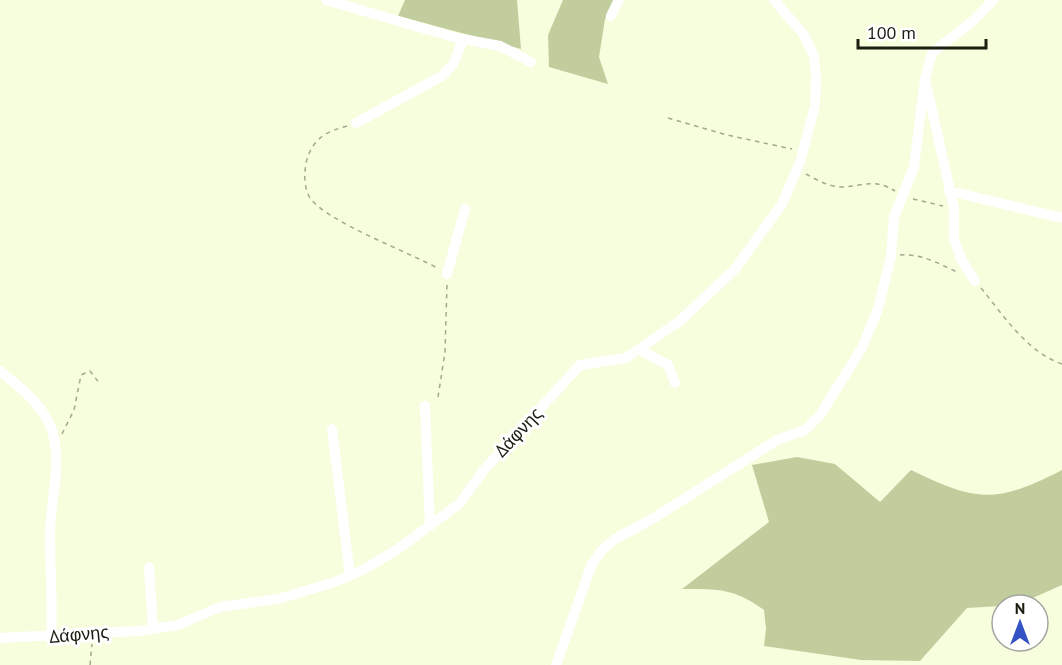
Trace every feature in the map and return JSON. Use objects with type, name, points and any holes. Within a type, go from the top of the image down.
[{"type":"street","points":[[326,0],[463,39],[500,46],[531,62]]},
{"type":"street","points":[[611,16],[619,0]]},
{"type":"street","name":"Δάφνης","points":[[0,638],[51,637],[93,631],[178,625],[220,607],[278,598],[350,576],[398,549],[459,504],[483,471],[580,365],[618,360],[640,350],[700,305],[735,269],[782,204],[797,169],[815,106],[814,56],[804,35],[774,0]]},
{"type":"street","points":[[556,665],[592,564],[602,550],[615,539],[654,518],[777,440],[805,430],[820,415],[862,348],[878,309],[891,256],[894,217],[914,167],[925,79],[932,53],[974,20],[993,0]]},
{"type":"street","points":[[356,123],[442,76],[454,63],[463,39]]},
{"type":"street","points":[[925,79],[954,208],[954,239],[961,259],[975,281]]},
{"type":"street","points":[[949,191],[1062,218]]},
{"type":"street","points":[[447,274],[465,208]]},
{"type":"street","points":[[640,350],[668,365],[675,383]]},
{"type":"street","points":[[0,371],[42,411],[49,423],[56,449],[50,534],[51,637]]},
{"type":"street","points":[[425,406],[430,526]]},
{"type":"street","points":[[332,429],[350,576]]},
{"type":"street","points":[[149,567],[153,628]]},
{"type":"path","points":[[668,118],[727,135],[802,150]]},
{"type":"path","points":[[356,123],[326,132],[310,147],[305,177],[306,188],[311,199],[343,221],[413,254],[447,274],[445,352],[438,397]]},
{"type":"path","points":[[797,169],[830,185],[849,186],[868,182],[889,188],[901,195],[954,208]]},
{"type":"path","points":[[891,256],[911,254],[958,273]]},
{"type":"path","points":[[975,281],[1028,343],[1047,359],[1062,364]]},
{"type":"path","points":[[56,449],[74,410],[81,375],[90,371],[100,384]]},
{"type":"path","points":[[90,665],[93,631]]},
{"type":"green space","points":[[405,0],[517,0],[521,49],[398,16]]},
{"type":"green space","points":[[563,0],[613,0],[605,19],[599,57],[608,84],[549,67],[548,35]]},
{"type":"green space","points":[[797,457],[835,464],[880,502],[911,470],[953,488],[987,495],[1020,489],[1062,470],[1062,585],[1044,593],[990,593],[990,607],[967,608],[920,661],[861,660],[764,646],[766,629],[764,610],[743,597],[725,591],[682,589],[769,522],[752,465]]}]
